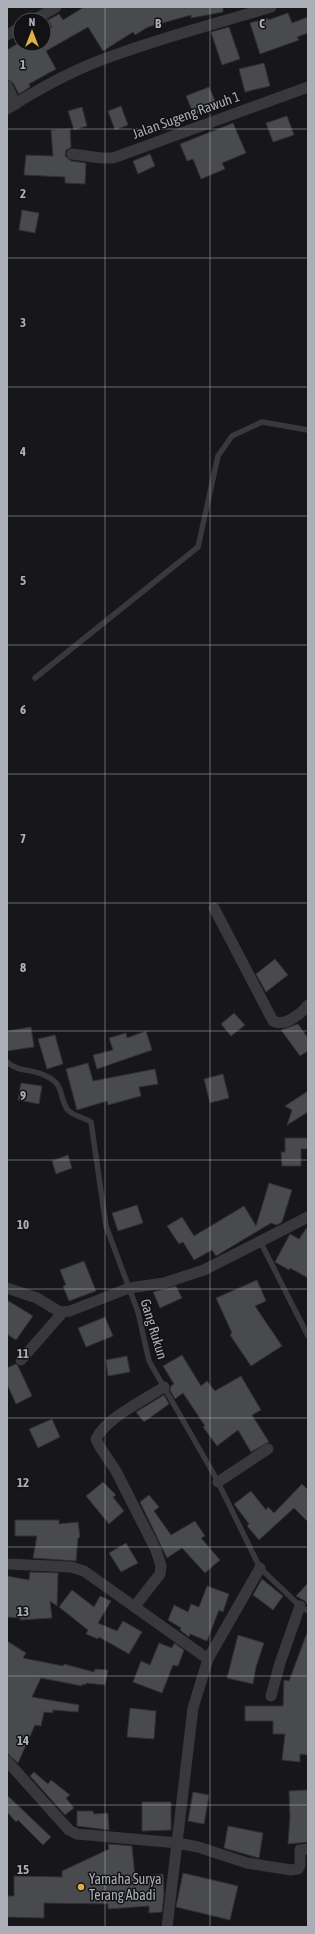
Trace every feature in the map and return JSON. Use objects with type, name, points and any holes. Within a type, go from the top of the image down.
[{"type":"street","points":[[7,86],[12,106],[103,59],[162,39],[270,7]]},
{"type":"street","name":"Jalan Sugeng Rawuh 1","points":[[72,154],[113,158],[308,87]]},
{"type":"street","points":[[214,908],[273,1021],[278,1023],[284,1022],[306,1012]]},
{"type":"street","points":[[7,1288],[37,1298],[50,1307],[63,1312],[70,1311],[129,1288],[164,1283],[204,1270],[308,1217]]},
{"type":"street","points":[[21,1360],[63,1312]]},
{"type":"street","points":[[135,1606],[160,1574],[161,1566],[156,1550],[116,1471],[100,1448],[96,1439],[100,1432],[109,1423],[164,1387]]},
{"type":"street","points":[[218,1482],[268,1449]]},
{"type":"street","points":[[7,1564],[71,1567],[84,1571],[208,1659]]},
{"type":"street","points":[[167,1927],[178,1843],[186,1755],[193,1708],[208,1659],[260,1568]]},
{"type":"street","points":[[271,1696],[280,1663],[304,1608]]},
{"type":"street","points":[[7,1761],[69,1830],[76,1834],[178,1843],[198,1847],[247,1863],[291,1870],[298,1869],[300,1865],[300,1850],[308,1849]]},
{"type":"lane","points":[[34,678],[198,547],[218,456],[232,436],[262,422],[308,430]]},
{"type":"lane","name":"Gang Rukun","points":[[7,1062],[15,1068],[44,1074],[59,1086],[67,1109],[72,1114],[84,1117],[91,1122],[106,1226],[138,1312],[149,1361],[218,1482],[260,1568],[304,1608]]},
{"type":"lane","points":[[260,1241],[308,1336]]},
{"type":"building","points":[[84,7],[223,7],[223,12],[191,18],[191,15],[148,27],[135,35],[133,32],[103,51],[88,27],[52,48],[52,18],[59,14],[63,20]]},
{"type":"building","points":[[288,13],[292,23],[308,17],[308,33],[297,37],[299,40],[260,54],[250,23],[268,18],[268,20]]},
{"type":"building","points":[[229,27],[240,59],[222,65],[211,32]]},
{"type":"building","points":[[12,47],[12,52],[47,52],[56,69],[29,84],[30,87],[19,94],[13,83],[7,79],[7,50]]},
{"type":"building","points":[[264,63],[270,86],[245,92],[239,69]]},
{"type":"building","points":[[209,87],[217,105],[194,115],[186,96]]},
{"type":"building","points":[[121,106],[128,125],[115,130],[108,111]]},
{"type":"building","points":[[82,107],[87,126],[74,130],[68,111]]},
{"type":"building","points":[[287,116],[294,135],[273,142],[266,123]]},
{"type":"building","points":[[233,123],[246,153],[222,163],[225,169],[201,179],[193,159],[187,161],[180,144]]},
{"type":"building","points":[[70,129],[71,147],[66,150],[65,156],[71,161],[86,163],[85,184],[65,183],[65,177],[24,175],[26,155],[53,156],[51,130]]},
{"type":"building","points":[[150,154],[155,166],[138,174],[133,161]]},
{"type":"building","points":[[22,210],[39,213],[35,233],[19,230]]},
{"type":"building","points":[[275,959],[288,975],[266,992],[256,974]]},
{"type":"building","points":[[234,1013],[245,1025],[231,1036],[221,1024]]},
{"type":"building","points":[[298,1024],[308,1038],[308,1051],[300,1056],[281,1030]]},
{"type":"building","points":[[31,1027],[34,1047],[7,1051],[7,1031]]},
{"type":"building","points":[[146,1031],[152,1050],[97,1069],[93,1055],[113,1050],[109,1038],[126,1033],[127,1038]]},
{"type":"building","points":[[55,1035],[63,1064],[47,1069],[38,1039]]},
{"type":"building","points":[[88,1063],[93,1081],[155,1069],[158,1084],[139,1087],[141,1096],[108,1105],[107,1101],[77,1110],[66,1069]]},
{"type":"building","points":[[223,1074],[229,1098],[210,1103],[204,1079]]},
{"type":"building","points":[[21,1083],[42,1086],[39,1104],[18,1100]]},
{"type":"building","points":[[308,1091],[308,1112],[287,1125],[292,1110],[285,1106]]},
{"type":"building","points":[[285,1138],[308,1138],[308,1149],[301,1149],[301,1166],[282,1166],[281,1152],[285,1152]]},
{"type":"building","points":[[68,1155],[72,1168],[56,1174],[52,1161]]},
{"type":"building","points":[[269,1183],[292,1190],[282,1222],[277,1225],[271,1223],[216,1256],[212,1250],[194,1260],[183,1242],[179,1244],[167,1226],[182,1217],[194,1236],[244,1206],[256,1226]]},
{"type":"building","points":[[137,1205],[143,1223],[118,1231],[112,1213]]},
{"type":"building","points":[[308,1226],[308,1278],[275,1262],[290,1234],[299,1239]]},
{"type":"building","points":[[84,1261],[96,1291],[69,1301],[63,1286],[66,1285],[60,1270]]},
{"type":"building","points":[[257,1280],[266,1301],[255,1306],[282,1346],[251,1366],[230,1335],[232,1333],[216,1298]]},
{"type":"building","points":[[176,1286],[182,1298],[160,1308],[153,1292]]},
{"type":"building","points":[[7,1300],[33,1316],[16,1340],[7,1334]]},
{"type":"building","points":[[105,1317],[113,1336],[86,1347],[78,1328]]},
{"type":"building","points":[[182,1355],[201,1386],[207,1381],[215,1391],[241,1376],[261,1410],[252,1415],[269,1442],[251,1452],[238,1430],[217,1446],[203,1427],[205,1426],[183,1393],[175,1399],[170,1390],[171,1386],[174,1384],[163,1366]]},
{"type":"building","points":[[127,1356],[130,1372],[108,1376],[106,1360]]},
{"type":"building","points":[[16,1364],[32,1396],[16,1404],[7,1384],[7,1368]]},
{"type":"building","points":[[164,1395],[169,1404],[144,1422],[136,1412]]},
{"type":"building","points":[[52,1419],[60,1437],[38,1448],[29,1429]]},
{"type":"building","points":[[103,1482],[116,1495],[113,1497],[124,1511],[109,1524],[86,1496]]},
{"type":"building","points":[[302,1484],[308,1490],[308,1522],[294,1508],[259,1540],[247,1526],[249,1524],[234,1504],[251,1491],[266,1510],[268,1507],[274,1513]]},
{"type":"building","points":[[149,1495],[159,1507],[154,1511],[171,1535],[195,1521],[205,1536],[201,1538],[220,1560],[205,1573],[182,1548],[167,1558],[140,1502]]},
{"type":"building","points":[[15,1520],[59,1520],[59,1524],[78,1522],[80,1537],[78,1538],[76,1561],[33,1558],[37,1536],[15,1536]]},
{"type":"building","points":[[126,1543],[138,1563],[121,1572],[109,1553]]},
{"type":"building","points":[[30,1572],[58,1573],[57,1606],[50,1601],[52,1618],[20,1620],[20,1618],[7,1617],[7,1576],[29,1580]]},
{"type":"building","points":[[262,1579],[283,1596],[273,1610],[253,1595]]},
{"type":"building","points":[[308,1583],[308,1606],[305,1601],[296,1596]]},
{"type":"building","points":[[207,1586],[229,1594],[223,1612],[219,1610],[207,1641],[190,1634],[189,1637],[180,1630],[181,1628],[168,1620],[174,1605],[188,1612],[191,1604],[199,1607]]},
{"type":"building","points":[[72,1590],[94,1607],[100,1596],[111,1601],[98,1623],[117,1631],[123,1621],[142,1632],[129,1654],[99,1637],[98,1639],[86,1634],[88,1630],[59,1607]]},
{"type":"building","points":[[307,1633],[308,1755],[300,1754],[300,1762],[282,1760],[285,1734],[273,1734],[273,1721],[245,1721],[245,1706],[283,1706],[284,1680],[289,1681]]},
{"type":"building","points":[[238,1635],[264,1643],[256,1667],[253,1684],[227,1678]]},
{"type":"building","points":[[7,1641],[26,1653],[23,1658],[63,1666],[64,1664],[94,1672],[95,1669],[108,1670],[105,1685],[86,1683],[85,1685],[82,1684],[82,1686],[41,1678],[32,1697],[79,1705],[78,1712],[53,1710],[53,1713],[44,1712],[41,1726],[35,1725],[18,1763],[7,1753]]},
{"type":"building","points":[[159,1643],[172,1648],[174,1643],[184,1650],[178,1666],[173,1665],[162,1693],[133,1682],[141,1661],[150,1665]]},
{"type":"building","points":[[130,1708],[156,1711],[154,1739],[127,1737]]},
{"type":"building","points":[[34,1772],[48,1784],[51,1780],[70,1795],[66,1798],[74,1808],[65,1815],[30,1776]]},
{"type":"building","points":[[308,1790],[308,1842],[288,1844],[290,1817],[289,1791]]},
{"type":"building","points":[[193,1792],[209,1795],[204,1824],[188,1821]]},
{"type":"building","points":[[7,1795],[51,1837],[43,1845],[18,1820],[16,1822],[7,1812]]},
{"type":"building","points":[[142,1802],[171,1802],[171,1830],[142,1831]]},
{"type":"building","points":[[77,1811],[93,1811],[94,1814],[108,1813],[109,1830],[77,1826]]},
{"type":"building","points":[[228,1826],[263,1833],[259,1858],[224,1848]]},
{"type":"building","points":[[108,1844],[132,1846],[135,1877],[163,1874],[164,1893],[162,1912],[149,1913],[149,1906],[108,1909],[108,1904],[44,1903],[44,1918],[7,1917],[7,1896],[14,1896],[14,1876],[62,1877],[62,1871],[109,1849]]},
{"type":"building","points":[[183,1873],[238,1886],[230,1920],[176,1907]]},
{"type":"place","name":"Yamaha Surya Terang Abadi","points":[[81,1887]]}]
